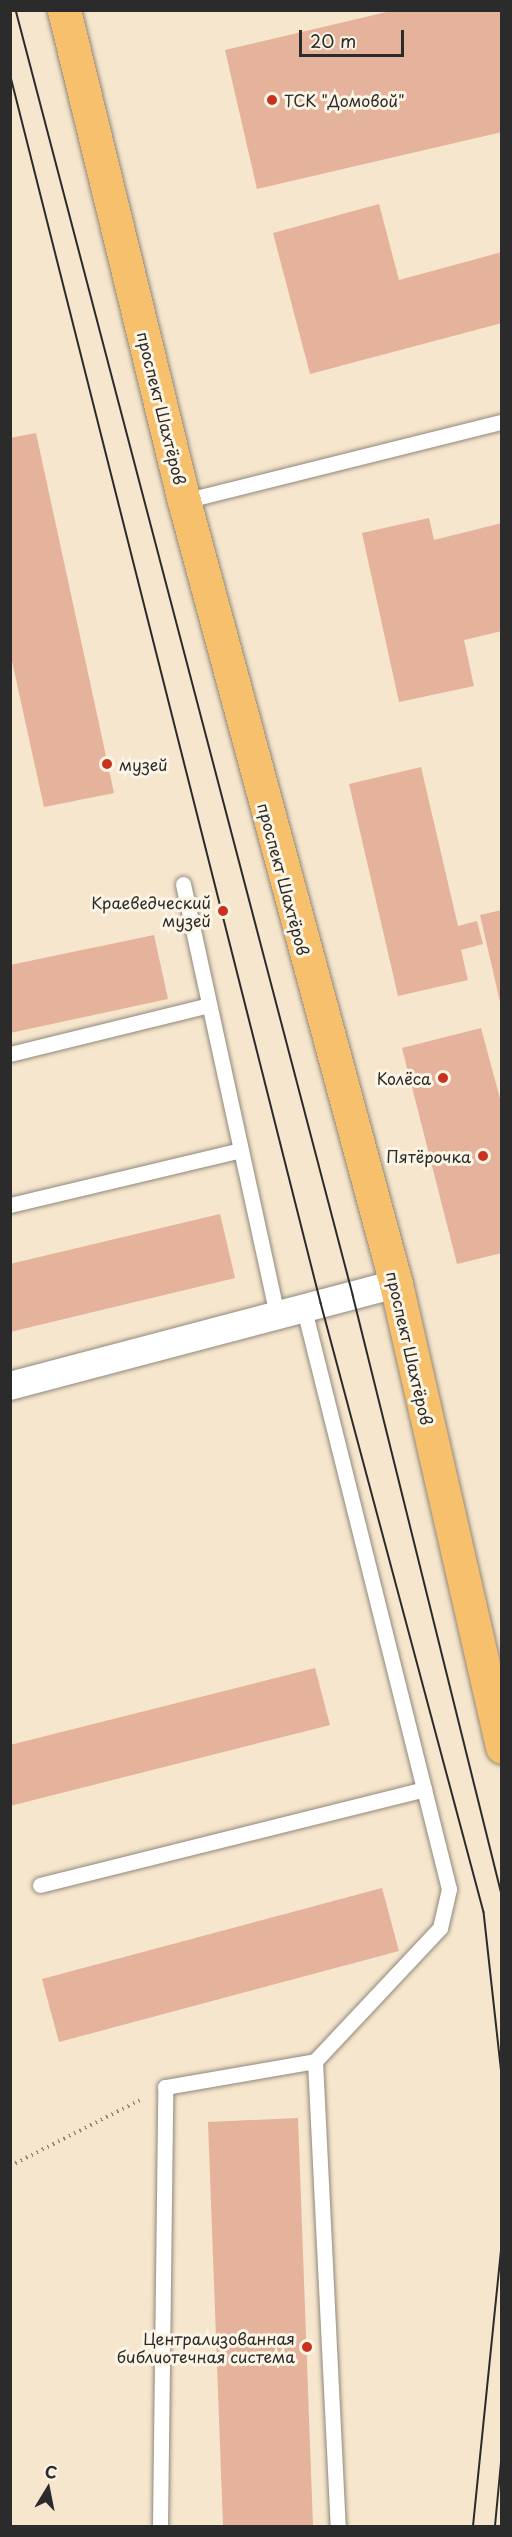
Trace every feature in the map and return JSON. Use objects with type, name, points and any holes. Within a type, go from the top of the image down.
[{"type":"main road","name":"проспект Шахтёров","points":[[64,10],[184,501],[396,1284],[501,1747]]},
{"type":"street","points":[[10,1386],[396,1284]]},
{"type":"lane","points":[[184,501],[501,422]]},
{"type":"lane","points":[[160,2526],[165,2087],[315,2061],[440,1928],[449,1889],[424,1789],[290,1312],[241,1150],[183,884]]},
{"type":"lane","points":[[10,1054],[209,1005]]},
{"type":"lane","points":[[10,1205],[241,1150]]},
{"type":"lane","points":[[40,1885],[424,1789]]},
{"type":"lane","points":[[315,2061],[338,2526]]},
{"type":"path","points":[[10,2166],[165,2087]]},
{"type":"building","points":[[395,10],[502,10],[502,132],[257,189],[225,50]]},
{"type":"building","points":[[379,204],[399,280],[502,252],[502,323],[310,374],[273,233]]},
{"type":"building","points":[[36,433],[114,793],[44,807],[10,652],[10,438]]},
{"type":"building","points":[[429,518],[434,540],[502,523],[502,631],[464,640],[474,686],[399,702],[362,533]]},
{"type":"building","points":[[421,767],[458,926],[477,921],[483,944],[461,950],[468,980],[398,996],[349,784]]},
{"type":"building","points":[[502,910],[502,1006],[501,1006],[480,915]]},
{"type":"building","points":[[154,935],[168,999],[10,1033],[10,965]]},
{"type":"building","points":[[481,1028],[502,1106],[502,1253],[457,1264],[402,1048]]},
{"type":"building","points":[[220,1214],[235,1278],[10,1332],[10,1264]]},
{"type":"building","points":[[315,1668],[330,1725],[10,1806],[10,1745]]},
{"type":"building","points":[[382,1888],[399,1951],[59,2042],[42,1979]]},
{"type":"building","points":[[298,2118],[313,2526],[223,2526],[208,2122]]},
{"type":"tram line","points":[[16,10],[353,1295],[502,1895]]},
{"type":"tram line","points":[[10,73],[321,1303],[484,1912],[502,2076]]},
{"type":"tram line","points":[[473,2526],[502,2240]]},
{"type":"tram line","points":[[495,2526],[502,2452]]},
{"type":"place","name":"ТСК \"Домовой\"","points":[[272,100]]},
{"type":"place","name":"музей","points":[[107,764]]},
{"type":"place","name":"Краеведческий музей","points":[[223,911]]},
{"type":"place","name":"Колёса","points":[[443,1078]]},
{"type":"place","name":"Пятёрочка","points":[[483,1156]]},
{"type":"place","name":"Централизованная библиотечная система","points":[[307,2347]]}]
